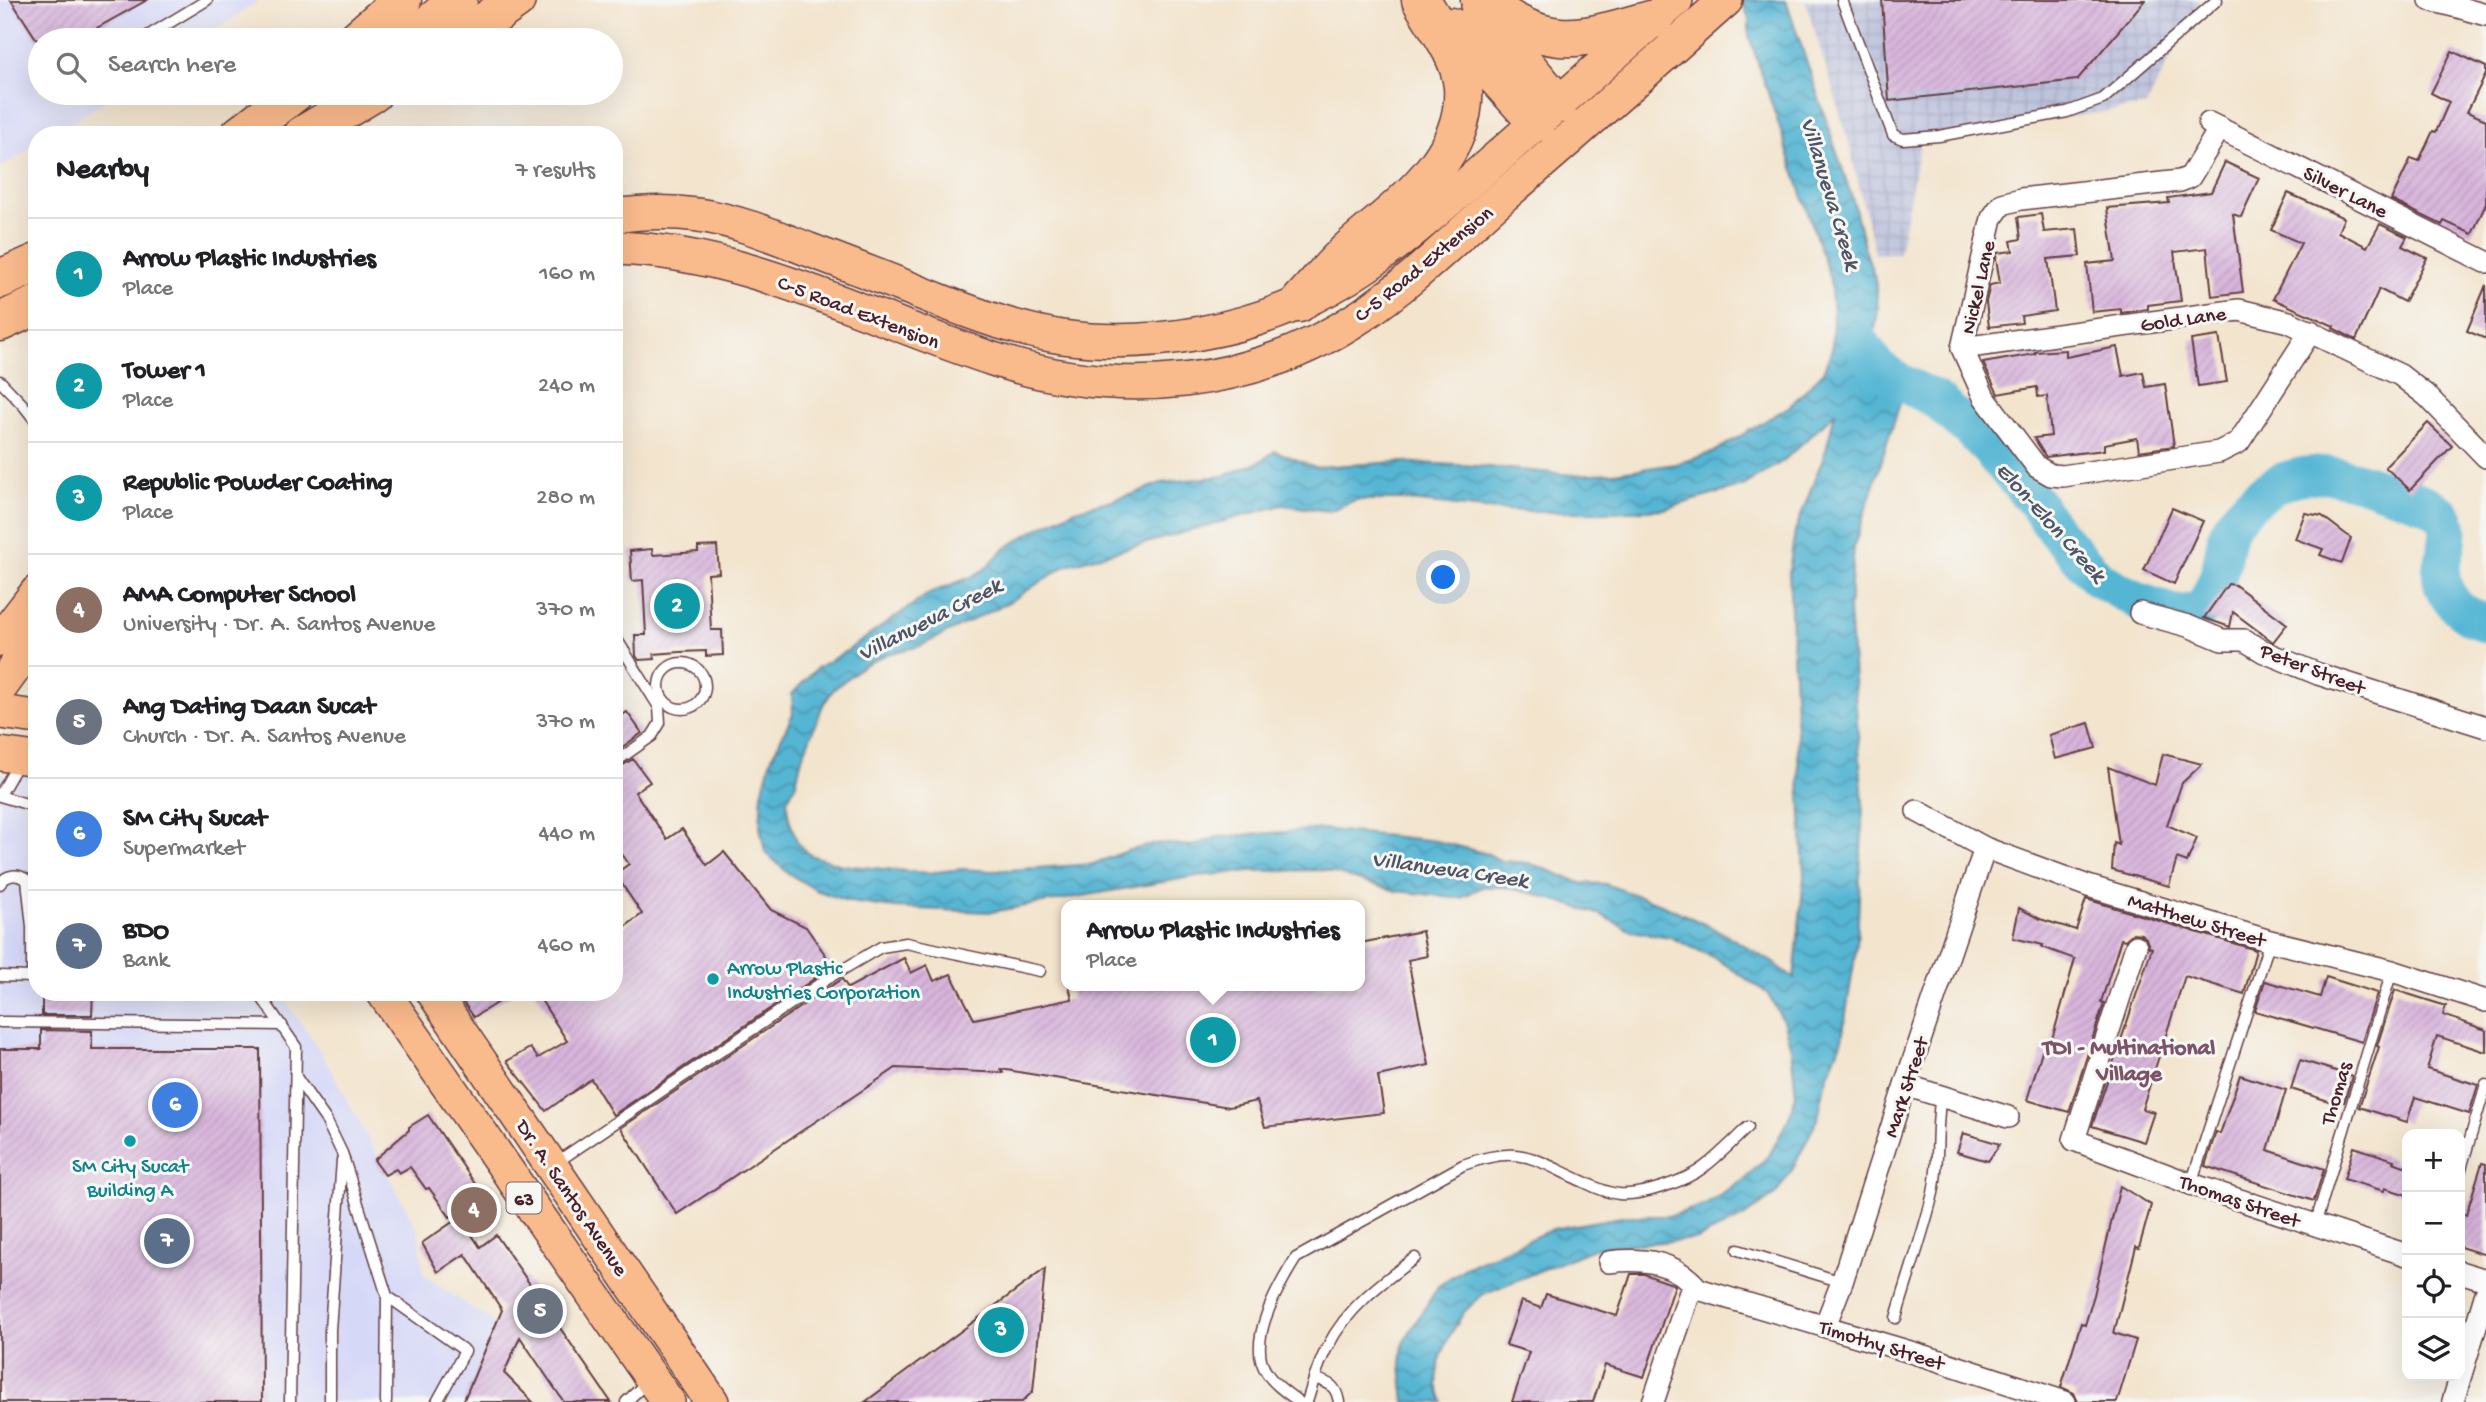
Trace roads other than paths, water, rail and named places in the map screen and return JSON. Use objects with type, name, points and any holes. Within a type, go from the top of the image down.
[{"type":"highway","points":[[370,28],[401,0]]},
{"type":"highway","points":[[425,28],[458,0]]},
{"type":"highway","points":[[476,28],[516,0]]},
{"type":"highway","points":[[1299,303],[1349,250],[1408,198],[1434,169],[1452,141],[1460,116],[1463,85],[1457,64],[1421,0]]},
{"type":"highway","points":[[1426,0],[1547,113]]},
{"type":"highway","points":[[1471,0],[1547,113]]},
{"type":"highway","points":[[1480,0],[1515,23],[1553,38],[1588,37],[1665,10]]},
{"type":"highway","points":[[251,126],[278,105]]},
{"type":"highway","points":[[312,126],[336,105]]},
{"type":"highway","points":[[317,126],[353,105]]},
{"type":"highway","points":[[0,279],[28,266]]},
{"type":"highway","points":[[0,322],[28,309]]},
{"type":"main road","name":"C-5 Road Extension","points":[[623,248],[664,250],[729,264],[817,294],[946,344],[1037,373],[1067,379],[1130,384],[1191,380],[1224,374],[1257,365],[1306,346],[1364,314],[1433,258],[1726,0]]},
{"type":"main road","name":"C-5 Road Extension","points":[[623,211],[699,215],[750,228],[1011,326],[1061,337],[1129,340],[1180,336],[1240,323],[1299,303],[1331,287],[1390,249],[1665,10]]},
{"type":"main road","points":[[0,640],[28,604]]},
{"type":"main road","points":[[15,754],[13,708],[28,664]]},
{"type":"main road","name":"Dr. A. Santos Avenue","points":[[389,1001],[659,1390]]},
{"type":"main road","name":"Dr. A. Santos Avenue","points":[[439,1001],[712,1402]]},
{"type":"main road","points":[[525,1199],[555,1171]]},
{"type":"street","points":[[2430,0],[2455,3],[2486,15]]},
{"type":"street","name":"Silver Lane","points":[[2213,125],[2486,262]]},
{"type":"street","name":"Nickel Lane","points":[[2213,125],[2197,169],[2190,177],[2180,181],[2021,199],[2002,204],[1993,218],[1962,348],[1984,397],[2037,467],[2051,475],[2063,476],[2218,452],[2239,442],[2311,331]]},
{"type":"street","name":"Gold Lane","points":[[1962,348],[2239,310],[2289,322],[2400,375],[2427,396],[2486,457]]},
{"type":"street","name":"Peter Street","points":[[2140,613],[2188,626],[2222,640],[2244,640],[2264,652],[2318,674],[2486,727]]},
{"type":"street","name":"Matthew Street","points":[[1917,811],[1985,848],[2088,886],[2270,941],[2392,971],[2486,1002]]},
{"type":"street","name":"Mark Street","points":[[1825,1326],[1842,1282],[1985,848]]},
{"type":"street","name":"Thomas Street","points":[[2136,946],[2074,1140],[2191,1184],[2402,1253]]},
{"type":"street","points":[[1905,1085],[2008,1117]]},
{"type":"street","points":[[1609,1262],[1649,1261],[1668,1266],[1691,1280],[1699,1289],[1689,1295],[1653,1402]]},
{"type":"street","points":[[2465,1274],[2486,1280]]},
{"type":"street","name":"Timothy Street","points":[[1699,1289],[2065,1402]]},
{"type":"street","points":[[2453,1401],[2486,1293]]},
{"type":"lane","points":[[161,28],[207,0]]},
{"type":"lane","points":[[1842,0],[1893,135],[1903,139],[1939,136],[2067,112],[2103,99],[2217,0]]},
{"type":"lane","points":[[0,381],[28,411]]},
{"type":"lane","points":[[623,649],[643,679],[662,705],[691,708],[704,695],[705,685],[698,669],[690,664],[673,665],[661,677],[643,679]]},
{"type":"lane","points":[[623,757],[652,736],[660,723],[661,677]]},
{"type":"lane","points":[[15,754],[0,795],[28,804]]},
{"type":"lane","points":[[0,884],[10,876],[21,876],[27,880],[28,889]]},
{"type":"lane","points":[[2191,1184],[2270,941]]},
{"type":"lane","points":[[555,1171],[830,977],[881,947],[906,943],[1040,971]]},
{"type":"lane","name":"Thomas","points":[[2315,1225],[2392,971]]},
{"type":"lane","points":[[0,976],[28,977]]},
{"type":"lane","points":[[265,1001],[296,1047],[290,1402]]},
{"type":"lane","points":[[0,1022],[282,1025]]},
{"type":"lane","points":[[296,1077],[326,1121],[342,1153],[387,1296],[386,1402]]},
{"type":"lane","points":[[2465,1155],[2486,1085]]},
{"type":"lane","points":[[1896,1318],[1933,1193],[1941,1096]]},
{"type":"lane","points":[[1299,1402],[1266,1373],[1259,1342],[1269,1311],[1296,1258],[1463,1166],[1481,1159],[1503,1154],[1523,1154],[1595,1188],[1619,1194],[1669,1185],[1702,1169],[1748,1128]]},
{"type":"lane","points":[[330,1402],[330,1330],[342,1153]]},
{"type":"lane","points":[[1738,1250],[1842,1282]]},
{"type":"lane","points":[[1307,1402],[1328,1345],[1352,1311],[1382,1282],[1415,1258]]},
{"type":"lane","points":[[387,1296],[465,1351],[437,1402]]},
{"type":"lane","points":[[1314,1378],[1332,1384],[1338,1393],[1339,1402]]},
{"type":"lane","points":[[625,1402],[659,1390]]},
{"type":"water","name":"Villanueva Creek","points":[[1741,0],[1786,0],[1854,204],[1875,279],[1878,309],[1873,345],[1900,403],[1854,546],[1849,610],[1863,804],[1857,944],[1842,1039],[1825,1083],[1818,1118],[1792,1170],[1776,1194],[1742,1218],[1697,1239],[1598,1247],[1483,1294],[1464,1312],[1449,1337],[1439,1362],[1437,1385],[1443,1402],[1405,1402],[1401,1365],[1403,1343],[1439,1285],[1467,1267],[1553,1229],[1626,1216],[1671,1216],[1707,1204],[1745,1179],[1770,1154],[1788,1120],[1796,1095],[1791,1049],[1783,1020],[1767,993],[1717,959],[1670,937],[1632,931],[1601,915],[1536,894],[1504,887],[1482,887],[1461,898],[1396,891],[1324,870],[1251,871],[1197,876],[991,912],[895,908],[850,902],[816,890],[788,873],[765,852],[760,826],[762,793],[771,759],[793,714],[792,694],[817,668],[848,650],[930,593],[985,569],[1004,549],[1075,510],[1134,494],[1161,483],[1223,476],[1261,461],[1275,451],[1315,467],[1398,462],[1573,475],[1613,473],[1676,464],[1712,453],[1790,406],[1823,372],[1832,349],[1830,278],[1749,36],[1749,18]],"holes":[[[1835,413],[1826,450],[1795,531],[1789,571],[1804,876],[1794,979],[1772,962],[1721,932],[1664,905],[1605,884],[1581,883],[1529,863],[1501,861],[1488,854],[1436,841],[1323,829],[1218,837],[1192,846],[1159,843],[1130,850],[1093,864],[927,873],[842,865],[810,855],[798,844],[789,818],[787,800],[795,786],[802,758],[823,705],[834,689],[862,666],[887,654],[920,646],[1009,602],[1067,565],[1282,505],[1330,511],[1355,500],[1402,500],[1484,509],[1551,512],[1664,509],[1743,486],[1783,461]]]},
{"type":"waterway","name":"Elon-Elon Creek","points":[[1860,341],[1876,366],[1898,381],[1935,399],[1978,437],[2036,503],[2056,532],[2099,579],[2138,601],[2175,614],[2204,608],[2219,574],[2228,532],[2243,511],[2267,490],[2282,482],[2298,477],[2332,475],[2418,501],[2441,514],[2448,529],[2441,568],[2444,589],[2457,606],[2486,624]]},
{"type":"place","name":"Tower 1","points":[[677,606]]},
{"type":"place","name":"Arrow Plastic Industries Corporation","points":[[713,979]]},
{"type":"place","name":"Arrow Plastic Industries","points":[[1213,1040]]},
{"type":"place","name":"SM City Sucat","points":[[175,1105]]},
{"type":"place","name":"SM City Sucat Building A","points":[[130,1141]]},
{"type":"place","name":"AMA Computer School","points":[[474,1210]]},
{"type":"place","name":"BDO","points":[[167,1241]]},
{"type":"place","name":"Ang Dating Daan Sucat","points":[[540,1311]]},
{"type":"place","name":"Republic Powder Coating","points":[[1001,1330]]},
{"type":"district","name":"TDI - Multinational Village","points":[[2129,1059]]}]
